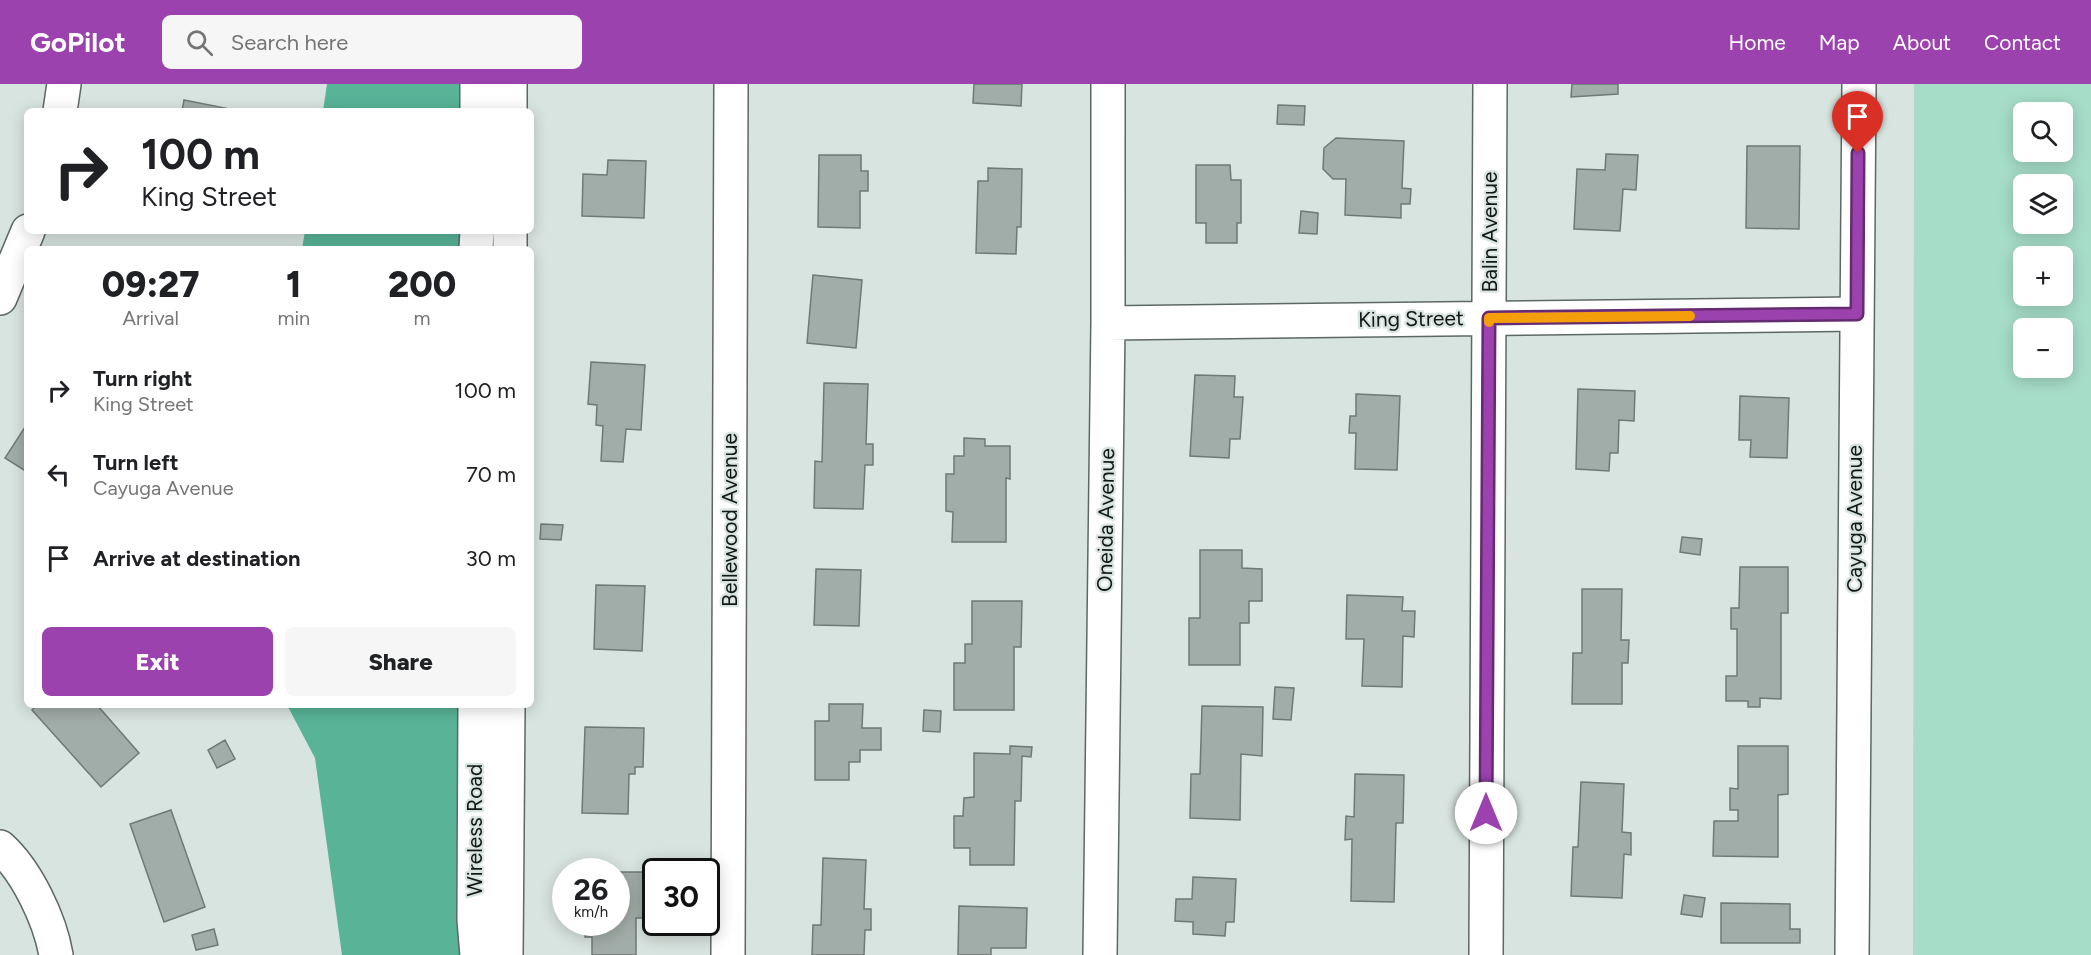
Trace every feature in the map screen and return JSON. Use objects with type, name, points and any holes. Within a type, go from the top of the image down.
[{"type":"street","points":[[60,108],[64,84]]},
{"type":"street","points":[[477,84],[477,108]]},
{"type":"street","points":[[510,84],[510,108]]},
{"type":"street","name":"Bellewood Avenue","points":[[728,955],[731,84]]},
{"type":"street","name":"Oneida Avenue","points":[[1100,955],[1108,322],[1108,84]]},
{"type":"street","name":"Balin Avenue","points":[[1486,955],[1490,84]]},
{"type":"street","name":"Cayuga Avenue","points":[[1852,955],[1859,84]]},
{"type":"street","points":[[0,298],[27,234]]},
{"type":"street","name":"King Street","points":[[1108,322],[1857,314]]},
{"type":"street","name":"Wireless Road","points":[[475,708],[474,920],[477,955]]},
{"type":"street","name":"Wireless Road","points":[[506,955],[508,708]]},
{"type":"street","points":[[0,847],[32,889],[52,934],[56,955]]},
{"type":"green space","points":[[327,84],[470,84],[470,108],[323,108]]},
{"type":"green space","points":[[1914,84],[2091,84],[2091,955],[1913,955]]},
{"type":"green space","points":[[304,234],[469,234],[469,246],[302,246]]},
{"type":"green space","points":[[289,708],[469,708],[468,955],[342,955],[315,758]]},
{"type":"building","points":[[974,84],[1022,84],[1021,106],[973,103]]},
{"type":"building","points":[[1572,84],[1618,84],[1618,94],[1571,97]]},
{"type":"building","points":[[184,100],[225,108],[183,108]]},
{"type":"building","points":[[1278,105],[1305,106],[1304,125],[1277,124]]},
{"type":"building","points":[[1336,138],[1404,141],[1402,188],[1411,189],[1410,204],[1401,204],[1401,218],[1345,215],[1346,179],[1333,179],[1323,169],[1324,148]]},
{"type":"building","points":[[1747,146],[1800,146],[1799,229],[1746,228]]},
{"type":"building","points":[[1606,154],[1638,155],[1636,190],[1623,189],[1620,231],[1574,229],[1577,169],[1605,170]]},
{"type":"building","points":[[819,155],[861,155],[861,171],[868,171],[868,191],[860,191],[860,228],[818,227]]},
{"type":"building","points":[[608,160],[646,161],[644,218],[582,216],[583,174],[607,175]]},
{"type":"building","points":[[1196,165],[1230,165],[1231,180],[1241,180],[1241,223],[1237,223],[1237,243],[1206,243],[1206,223],[1196,223]]},
{"type":"building","points":[[988,168],[1022,169],[1021,227],[1017,227],[1016,254],[976,253],[978,181],[988,181]]},
{"type":"building","points":[[1301,211],[1318,213],[1317,234],[1299,233]]},
{"type":"building","points":[[813,275],[862,280],[856,348],[807,343]]},
{"type":"building","points":[[591,362],[645,365],[641,430],[626,429],[623,462],[601,461],[603,426],[596,425],[597,405],[588,404]]},
{"type":"building","points":[[1195,375],[1235,376],[1234,397],[1243,397],[1240,439],[1230,439],[1229,458],[1190,456]]},
{"type":"building","points":[[824,383],[868,384],[866,444],[873,444],[873,465],[865,465],[863,509],[814,508],[815,461],[822,462]]},
{"type":"building","points":[[1578,389],[1635,391],[1634,421],[1619,420],[1618,453],[1610,453],[1609,471],[1576,469]]},
{"type":"building","points":[[1356,394],[1400,396],[1397,470],[1355,469],[1356,433],[1349,433],[1350,416],[1356,416]]},
{"type":"building","points":[[1740,396],[1789,398],[1787,458],[1750,457],[1751,440],[1739,440]]},
{"type":"building","points":[[24,429],[24,470],[5,458]]},
{"type":"building","points":[[964,438],[985,439],[985,446],[1010,446],[1010,479],[1006,478],[1006,542],[952,542],[953,512],[946,511],[946,474],[954,474],[954,456],[964,456]]},
{"type":"building","points":[[541,524],[563,525],[561,540],[540,539]]},
{"type":"building","points":[[1682,537],[1702,539],[1700,555],[1680,552]]},
{"type":"building","points":[[1200,550],[1242,550],[1242,568],[1262,569],[1262,601],[1249,601],[1249,623],[1240,623],[1240,665],[1189,665],[1189,618],[1200,618]]},
{"type":"building","points":[[1740,567],[1788,567],[1788,613],[1781,613],[1781,699],[1760,698],[1760,707],[1748,707],[1748,701],[1726,701],[1726,676],[1737,676],[1737,629],[1731,629],[1731,608],[1739,608]]},
{"type":"building","points":[[816,569],[861,570],[859,626],[814,625]]},
{"type":"building","points":[[596,585],[645,586],[642,651],[594,649]]},
{"type":"building","points":[[1582,589],[1622,589],[1621,640],[1629,640],[1628,663],[1622,663],[1622,704],[1572,704],[1573,653],[1582,653]]},
{"type":"building","points":[[1347,595],[1403,597],[1402,611],[1415,611],[1414,637],[1403,636],[1402,687],[1362,686],[1364,639],[1346,639]]},
{"type":"building","points":[[972,601],[1022,601],[1021,647],[1014,647],[1014,710],[954,710],[954,663],[965,663],[965,644],[972,644]]},
{"type":"building","points":[[1275,687],[1294,688],[1291,720],[1273,719]]},
{"type":"building","points":[[829,704],[863,704],[862,728],[881,728],[881,750],[860,750],[860,762],[849,762],[849,780],[815,780],[815,721],[829,721]]},
{"type":"building","points":[[1202,706],[1263,707],[1262,756],[1241,754],[1240,820],[1190,818],[1191,774],[1200,774]]},
{"type":"building","points":[[34,708],[100,708],[139,753],[101,787],[32,710]]},
{"type":"building","points":[[924,710],[941,711],[940,732],[923,731]]},
{"type":"building","points":[[585,727],[644,728],[643,767],[635,767],[635,774],[629,774],[628,814],[582,813]]},
{"type":"building","points":[[225,740],[235,759],[217,768],[208,750]]},
{"type":"building","points":[[1010,746],[1032,747],[1031,757],[1022,756],[1021,801],[1015,801],[1014,865],[970,865],[970,848],[954,848],[954,816],[963,816],[964,798],[974,797],[974,753],[1010,754]]},
{"type":"building","points":[[1738,746],[1788,746],[1788,794],[1778,795],[1778,857],[1713,856],[1714,821],[1738,821],[1738,810],[1730,810],[1730,788],[1738,789]]},
{"type":"building","points":[[1355,774],[1404,775],[1403,823],[1396,823],[1394,902],[1351,901],[1352,839],[1345,840],[1346,816],[1354,817]]},
{"type":"building","points":[[1581,782],[1624,784],[1622,832],[1631,833],[1631,855],[1624,854],[1622,898],[1571,896],[1573,847],[1578,847]]},
{"type":"building","points":[[171,810],[205,907],[164,922],[130,824]]},
{"type":"building","points":[[823,858],[866,860],[864,909],[871,909],[871,930],[865,930],[864,955],[812,955],[813,925],[821,925]]},
{"type":"building","points":[[630,872],[642,872],[642,918],[636,918],[636,955],[592,955],[592,937],[585,937],[630,936]]},
{"type":"building","points":[[1193,877],[1236,879],[1234,922],[1226,922],[1225,936],[1193,934],[1193,922],[1175,921],[1176,899],[1192,899]]},
{"type":"building","points":[[1684,895],[1705,898],[1702,917],[1681,914]]},
{"type":"building","points":[[1721,903],[1790,904],[1790,929],[1800,929],[1800,943],[1721,943]]},
{"type":"building","points":[[959,906],[1027,908],[1026,948],[991,948],[991,955],[958,955]]},
{"type":"building","points":[[214,929],[218,945],[196,950],[192,935]]},
{"type":"slow traffic","points":[[1489,322],[1489,318],[1690,316]]},
{"type":"route","points":[[1486,813],[1489,318],[1857,314],[1858,153]]}]
